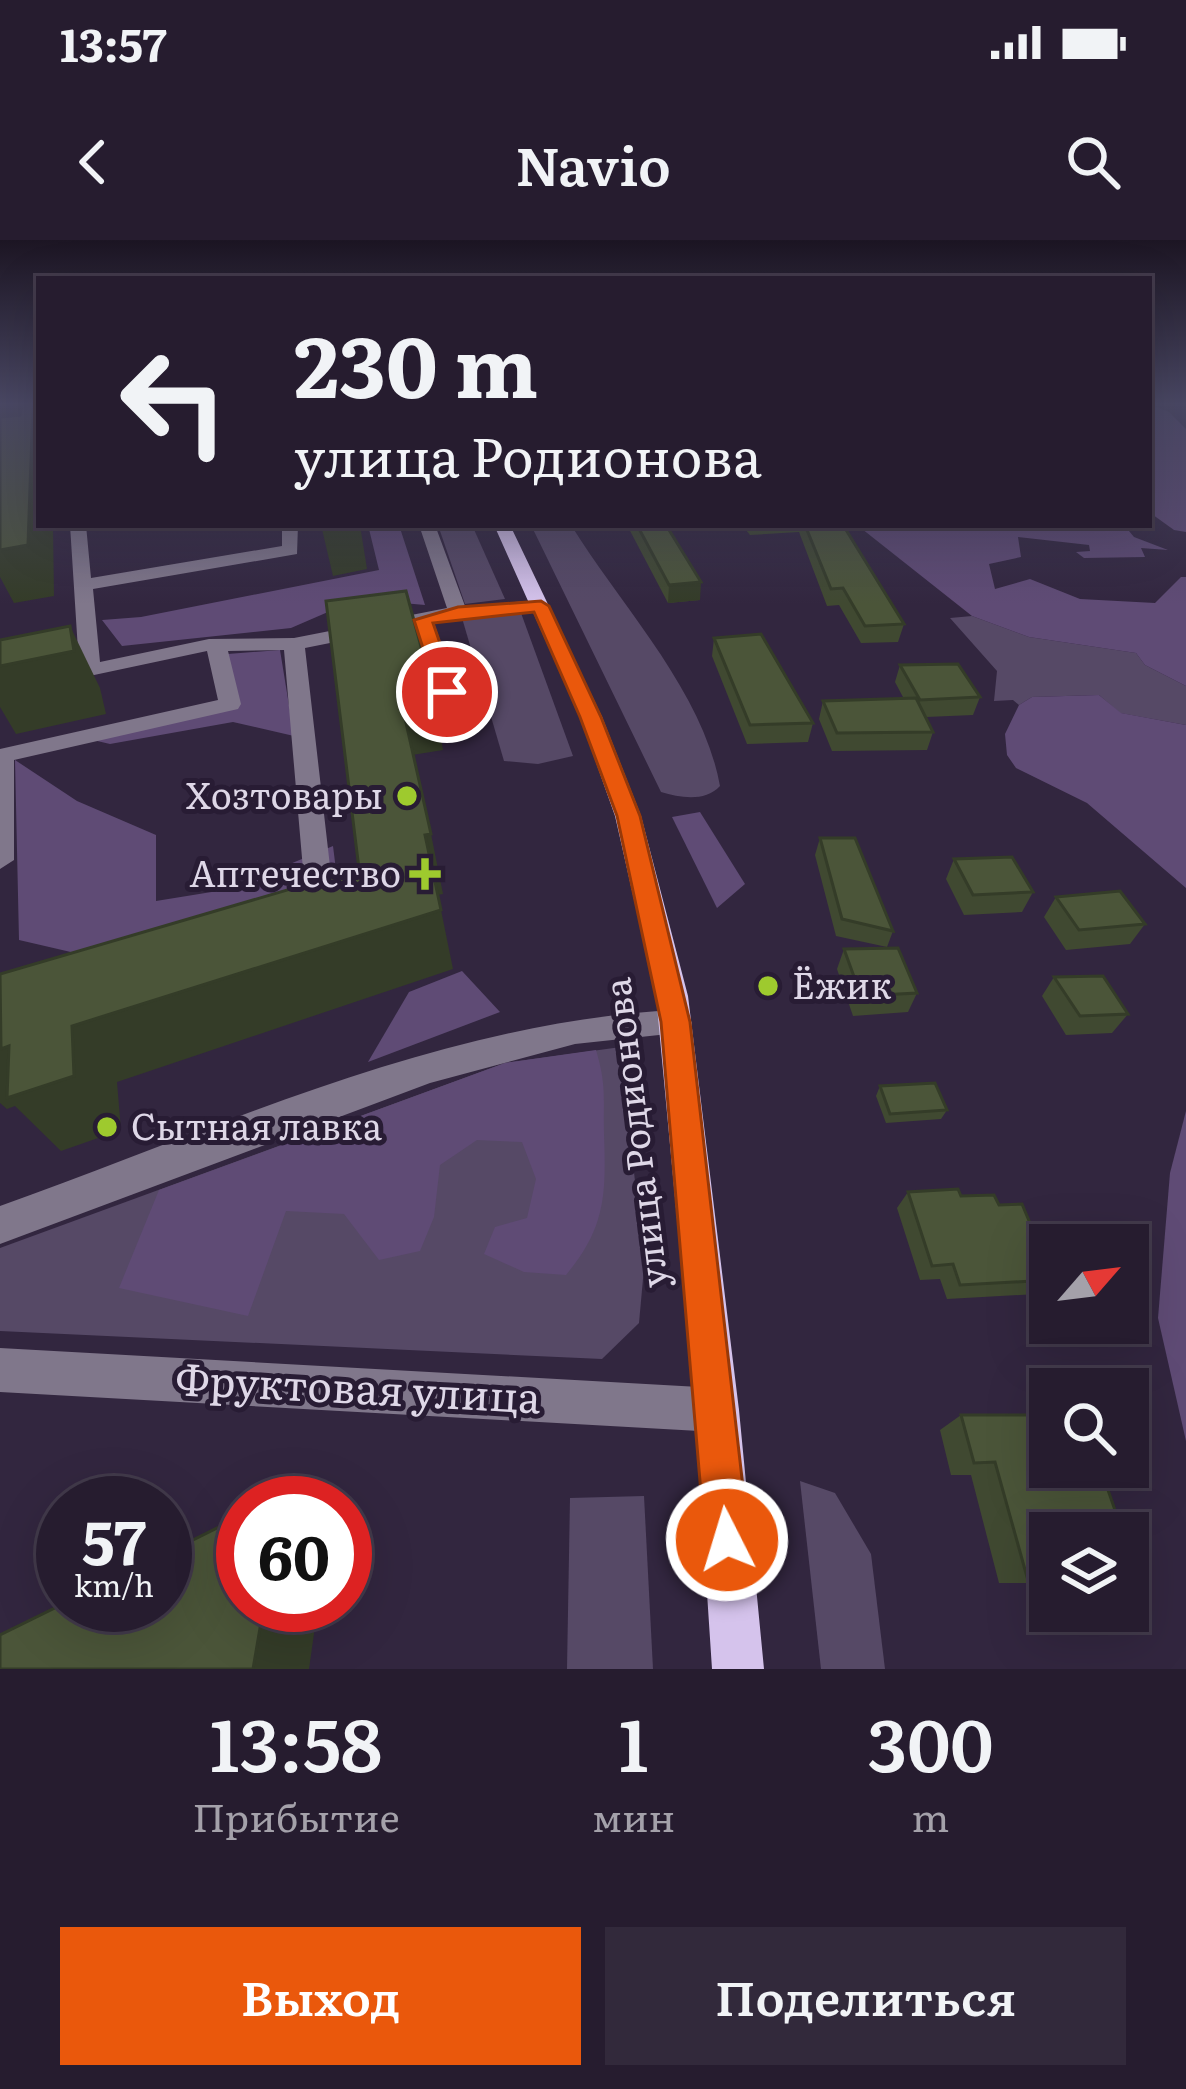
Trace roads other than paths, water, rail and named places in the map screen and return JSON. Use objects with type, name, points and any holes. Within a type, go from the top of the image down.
[{"type":"main road","name":"улица Родионова","points":[[503,528],[591,717],[628,816],[676,1022],[717,1410],[738,1669]]},
{"type":"street","points":[[78,528],[90,670]]},
{"type":"street","points":[[82,585],[291,550],[290,528]]},
{"type":"street","points":[[428,528],[458,612]]},
{"type":"street","points":[[0,689],[216,645],[294,644],[458,612],[541,606]]},
{"type":"street","points":[[423,620],[447,692]]},
{"type":"street","points":[[278,924],[321,910],[294,644]]},
{"type":"street","points":[[0,860],[1,755],[230,704],[216,645]]},
{"type":"street","points":[[0,1226],[492,1051],[580,1030],[676,1022]]},
{"type":"street","name":"Фруктовая улица","points":[[0,1370],[717,1410]]},
{"type":"place","name":"Хозтовары","points":[[407,796]]},
{"type":"place","name":"Аптечество","points":[[425,874]]},
{"type":"place","name":"Ёжик","points":[[768,986]]},
{"type":"place","name":"Сытная лавка","points":[[107,1127]]}]
